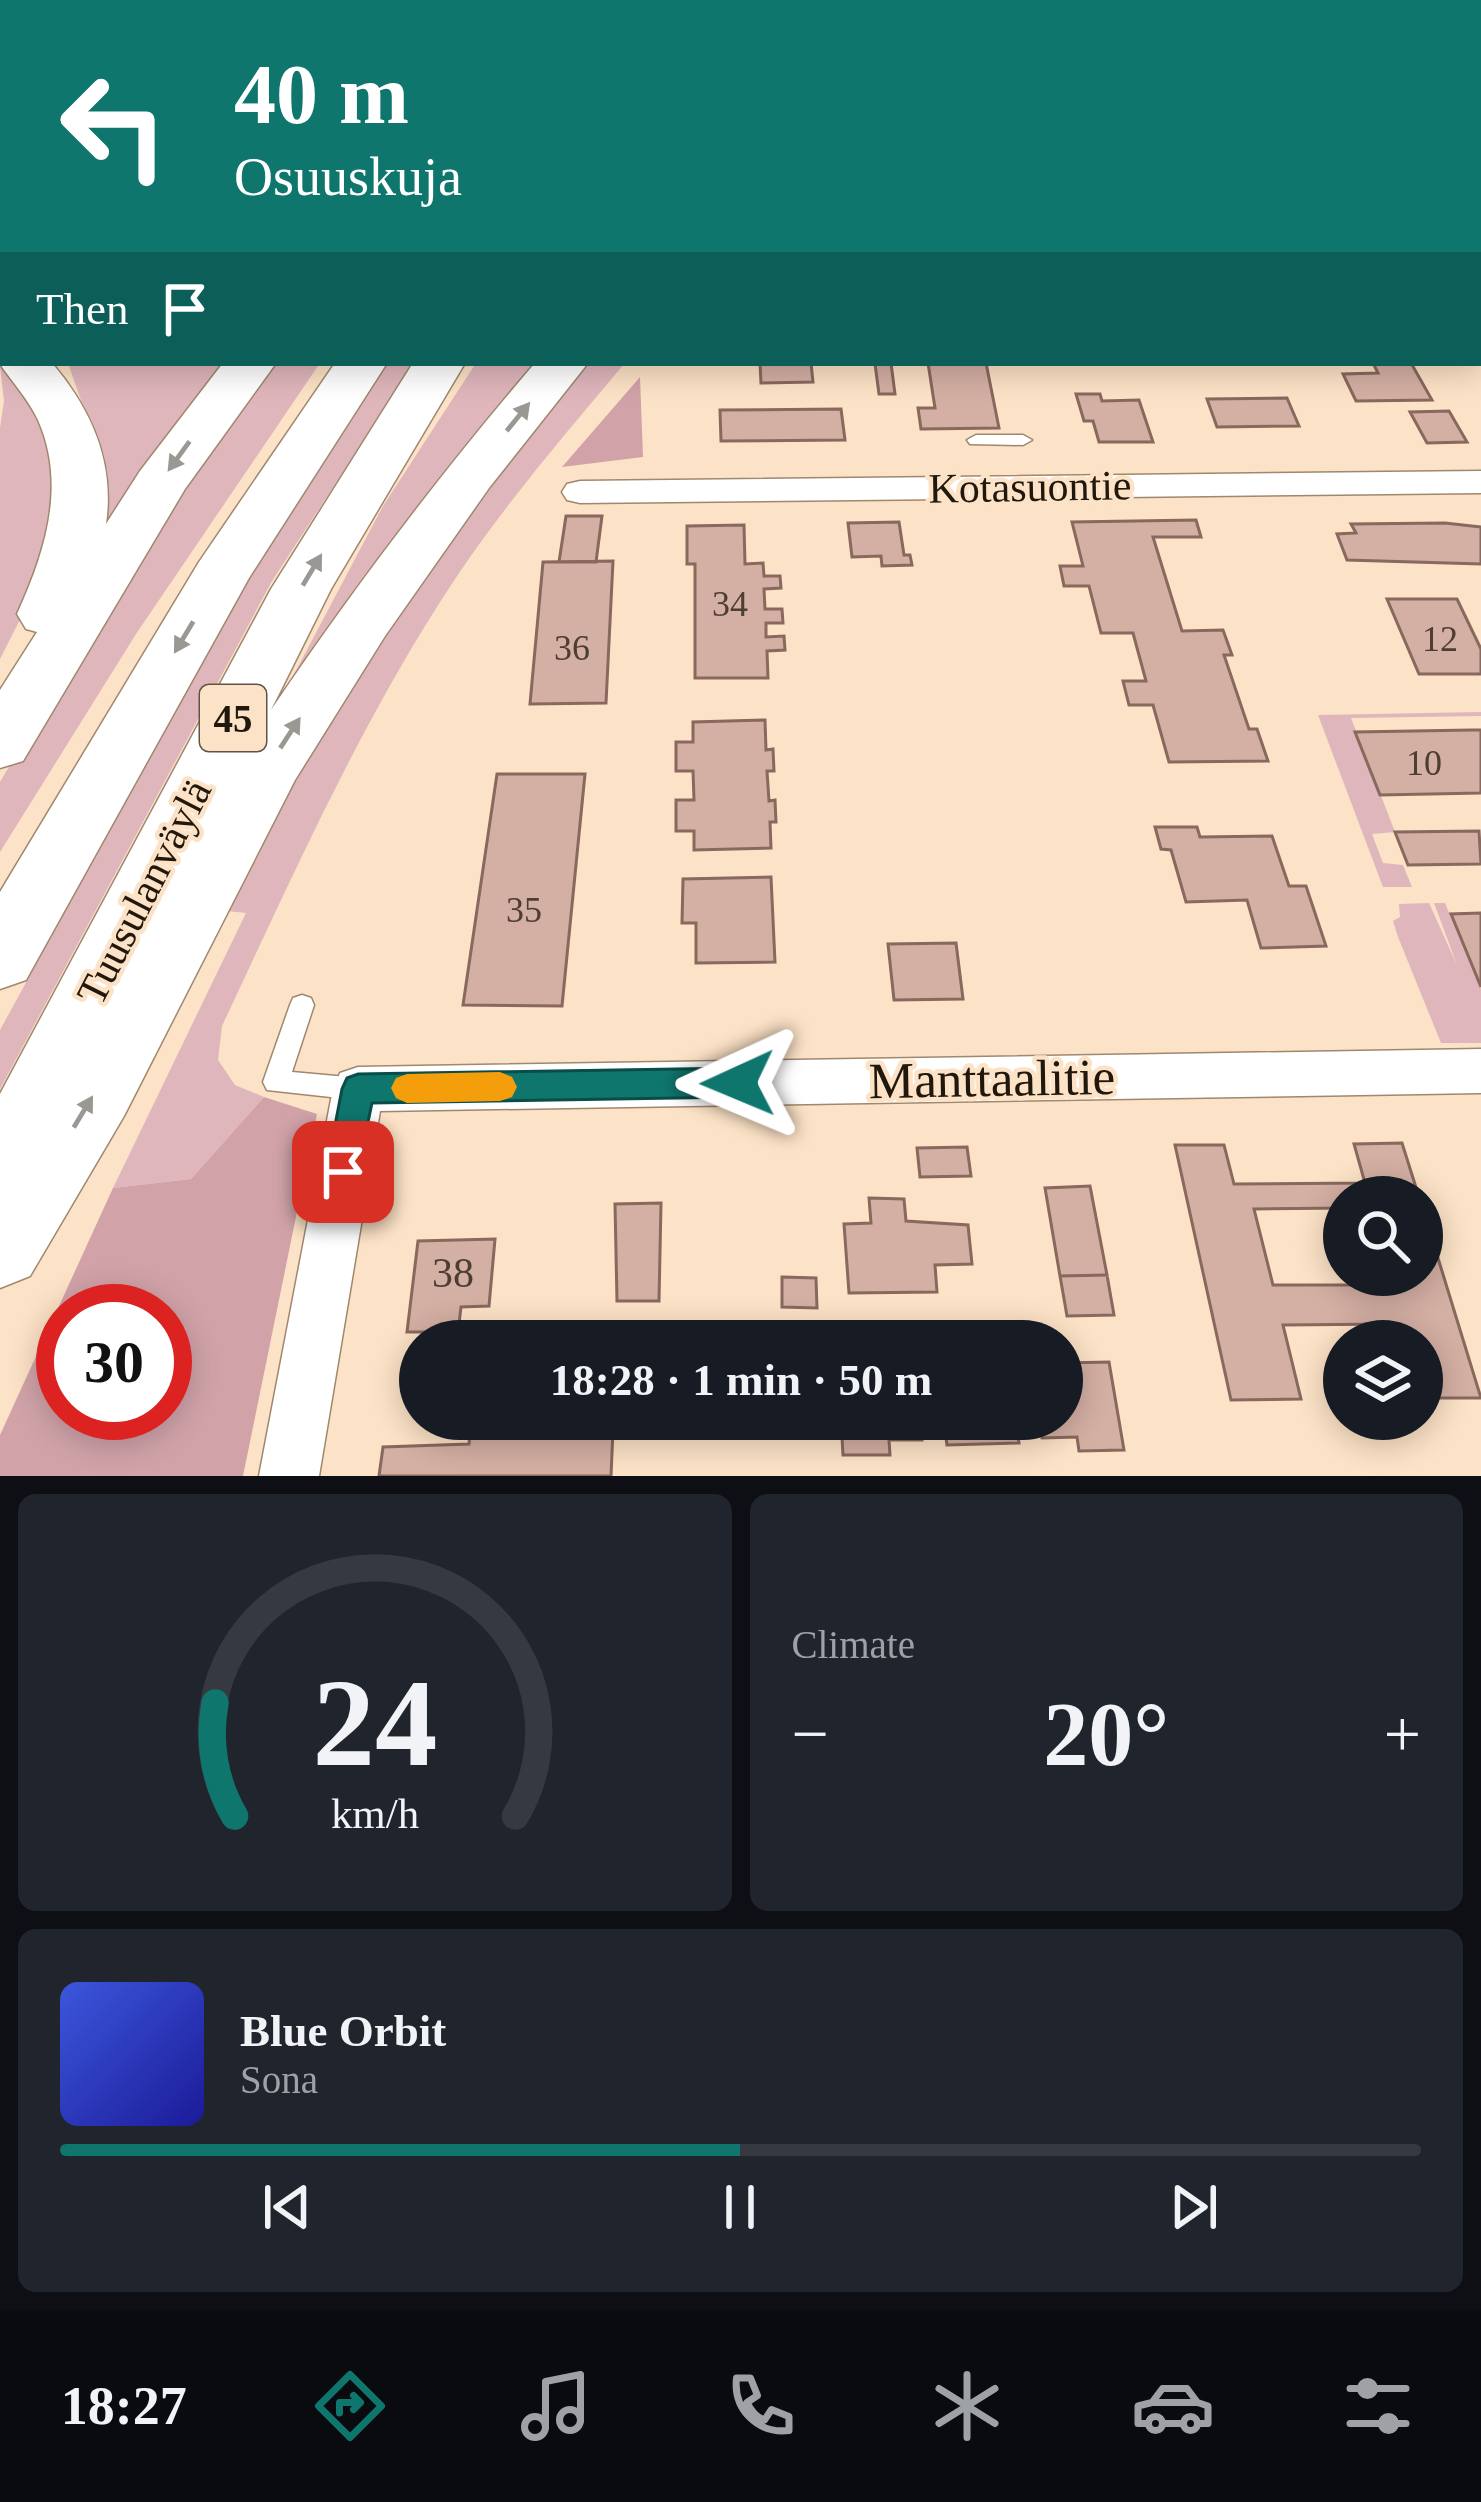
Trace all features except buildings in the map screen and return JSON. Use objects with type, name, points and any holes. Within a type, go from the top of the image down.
[{"type":"highway","points":[[0,710],[58,593],[73,550],[80,504],[81,469],[71,430],[58,401],[28,366]]},
{"type":"highway","points":[[0,744],[160,483],[248,366]]},
{"type":"highway","name":"Tuusulanväylä","points":[[0,958],[220,576],[359,366]]},
{"type":"highway","name":"Tuusulanväylä","points":[[0,1176],[301,589],[438,366]]},
{"type":"highway","points":[[0,1247],[96,1091],[267,770],[376,603],[469,476],[560,366]]},
{"type":"street","name":"Kotasuontie","points":[[580,492],[1481,482]]},
{"type":"street","name":"Manttaalitie","points":[[358,1089],[1481,1071]]},
{"type":"street","points":[[289,1476],[358,1089]]},
{"type":"lane","points":[[976,440],[1023,440]]},
{"type":"lane","points":[[302,1005],[276,1082],[358,1089]]},
{"type":"shaded area","points":[[0,366],[38,410],[58,474],[32,596],[0,659],[4,401]]},
{"type":"shaded area","points":[[69,366],[226,366],[94,547],[89,424]]},
{"type":"shaded area","points":[[267,366],[318,366],[136,634],[0,852],[0,782],[93,624]]},
{"type":"shaded area","points":[[386,366],[412,366],[272,581],[0,1089],[0,1030],[247,580]]},
{"type":"shaded area","points":[[474,366],[538,366],[297,688],[291,680],[383,506]]},
{"type":"shaded area","points":[[580,366],[623,366],[455,579],[389,687],[330,798],[222,1026],[218,1060],[235,1085],[264,1097],[191,1179],[113,1188],[246,913],[218,910],[277,792],[415,578]]},
{"type":"shaded area","points":[[640,377],[643,457],[562,467]]},
{"type":"shaded area","points":[[1481,712],[1481,716],[1351,718],[1395,832],[1372,834],[1383,863],[1403,865],[1412,887],[1383,887],[1318,715]]},
{"type":"shaded area","points":[[1429,903],[1457,965],[1434,903],[1445,903],[1481,989],[1481,1043],[1441,1043],[1398,937],[1393,921],[1400,917],[1399,904]]},
{"type":"shaded area","points":[[264,1097],[317,1114],[243,1476],[0,1476],[0,1435],[36,1356],[36,1440],[192,1440],[192,1284],[69,1284],[113,1188],[191,1179]]},
{"type":"slow traffic","points":[[407,1088],[500,1087]]},
{"type":"route","points":[[343,1172],[358,1089],[738,1083]]}]
